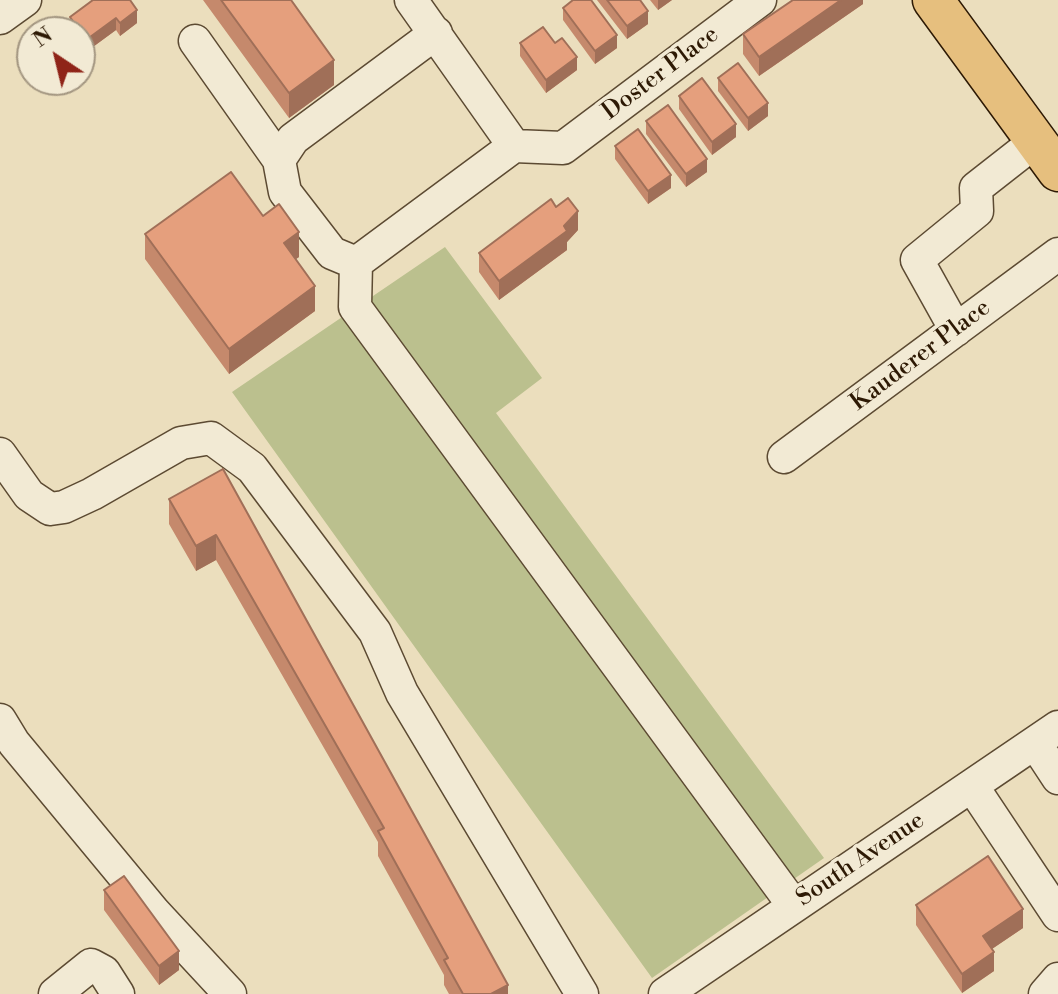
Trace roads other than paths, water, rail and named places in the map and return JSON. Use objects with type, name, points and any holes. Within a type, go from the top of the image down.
[{"type":"main road","points":[[933,0],[1047,156]]},
{"type":"street","points":[[0,18],[25,0]]},
{"type":"street","name":"Doster Place","points":[[514,146],[563,148],[760,0]]},
{"type":"street","points":[[279,160],[293,139],[427,12],[514,146],[356,263]]},
{"type":"street","points":[[195,41],[279,160],[285,192],[332,253],[356,263]]},
{"type":"street","points":[[956,330],[917,260],[977,211],[976,188],[1047,156]]},
{"type":"street","name":"Kauderer Place","points":[[784,457],[1058,254]]},
{"type":"street","points":[[356,263],[355,307],[794,906]]},
{"type":"street","points":[[0,454],[14,496],[50,509],[64,507],[181,443],[211,438],[252,468],[375,632],[402,693],[582,994]]},
{"type":"street","points":[[0,720],[14,743],[154,912],[230,994]]},
{"type":"street","points":[[1046,735],[1058,778]]},
{"type":"street","name":"South Avenue","points":[[665,994],[1046,735]]},
{"type":"street","points":[[972,786],[1058,915]]},
{"type":"street","points":[[55,994],[91,965],[104,972],[118,994]]},
{"type":"street","points":[[1045,994],[1058,979]]}]
